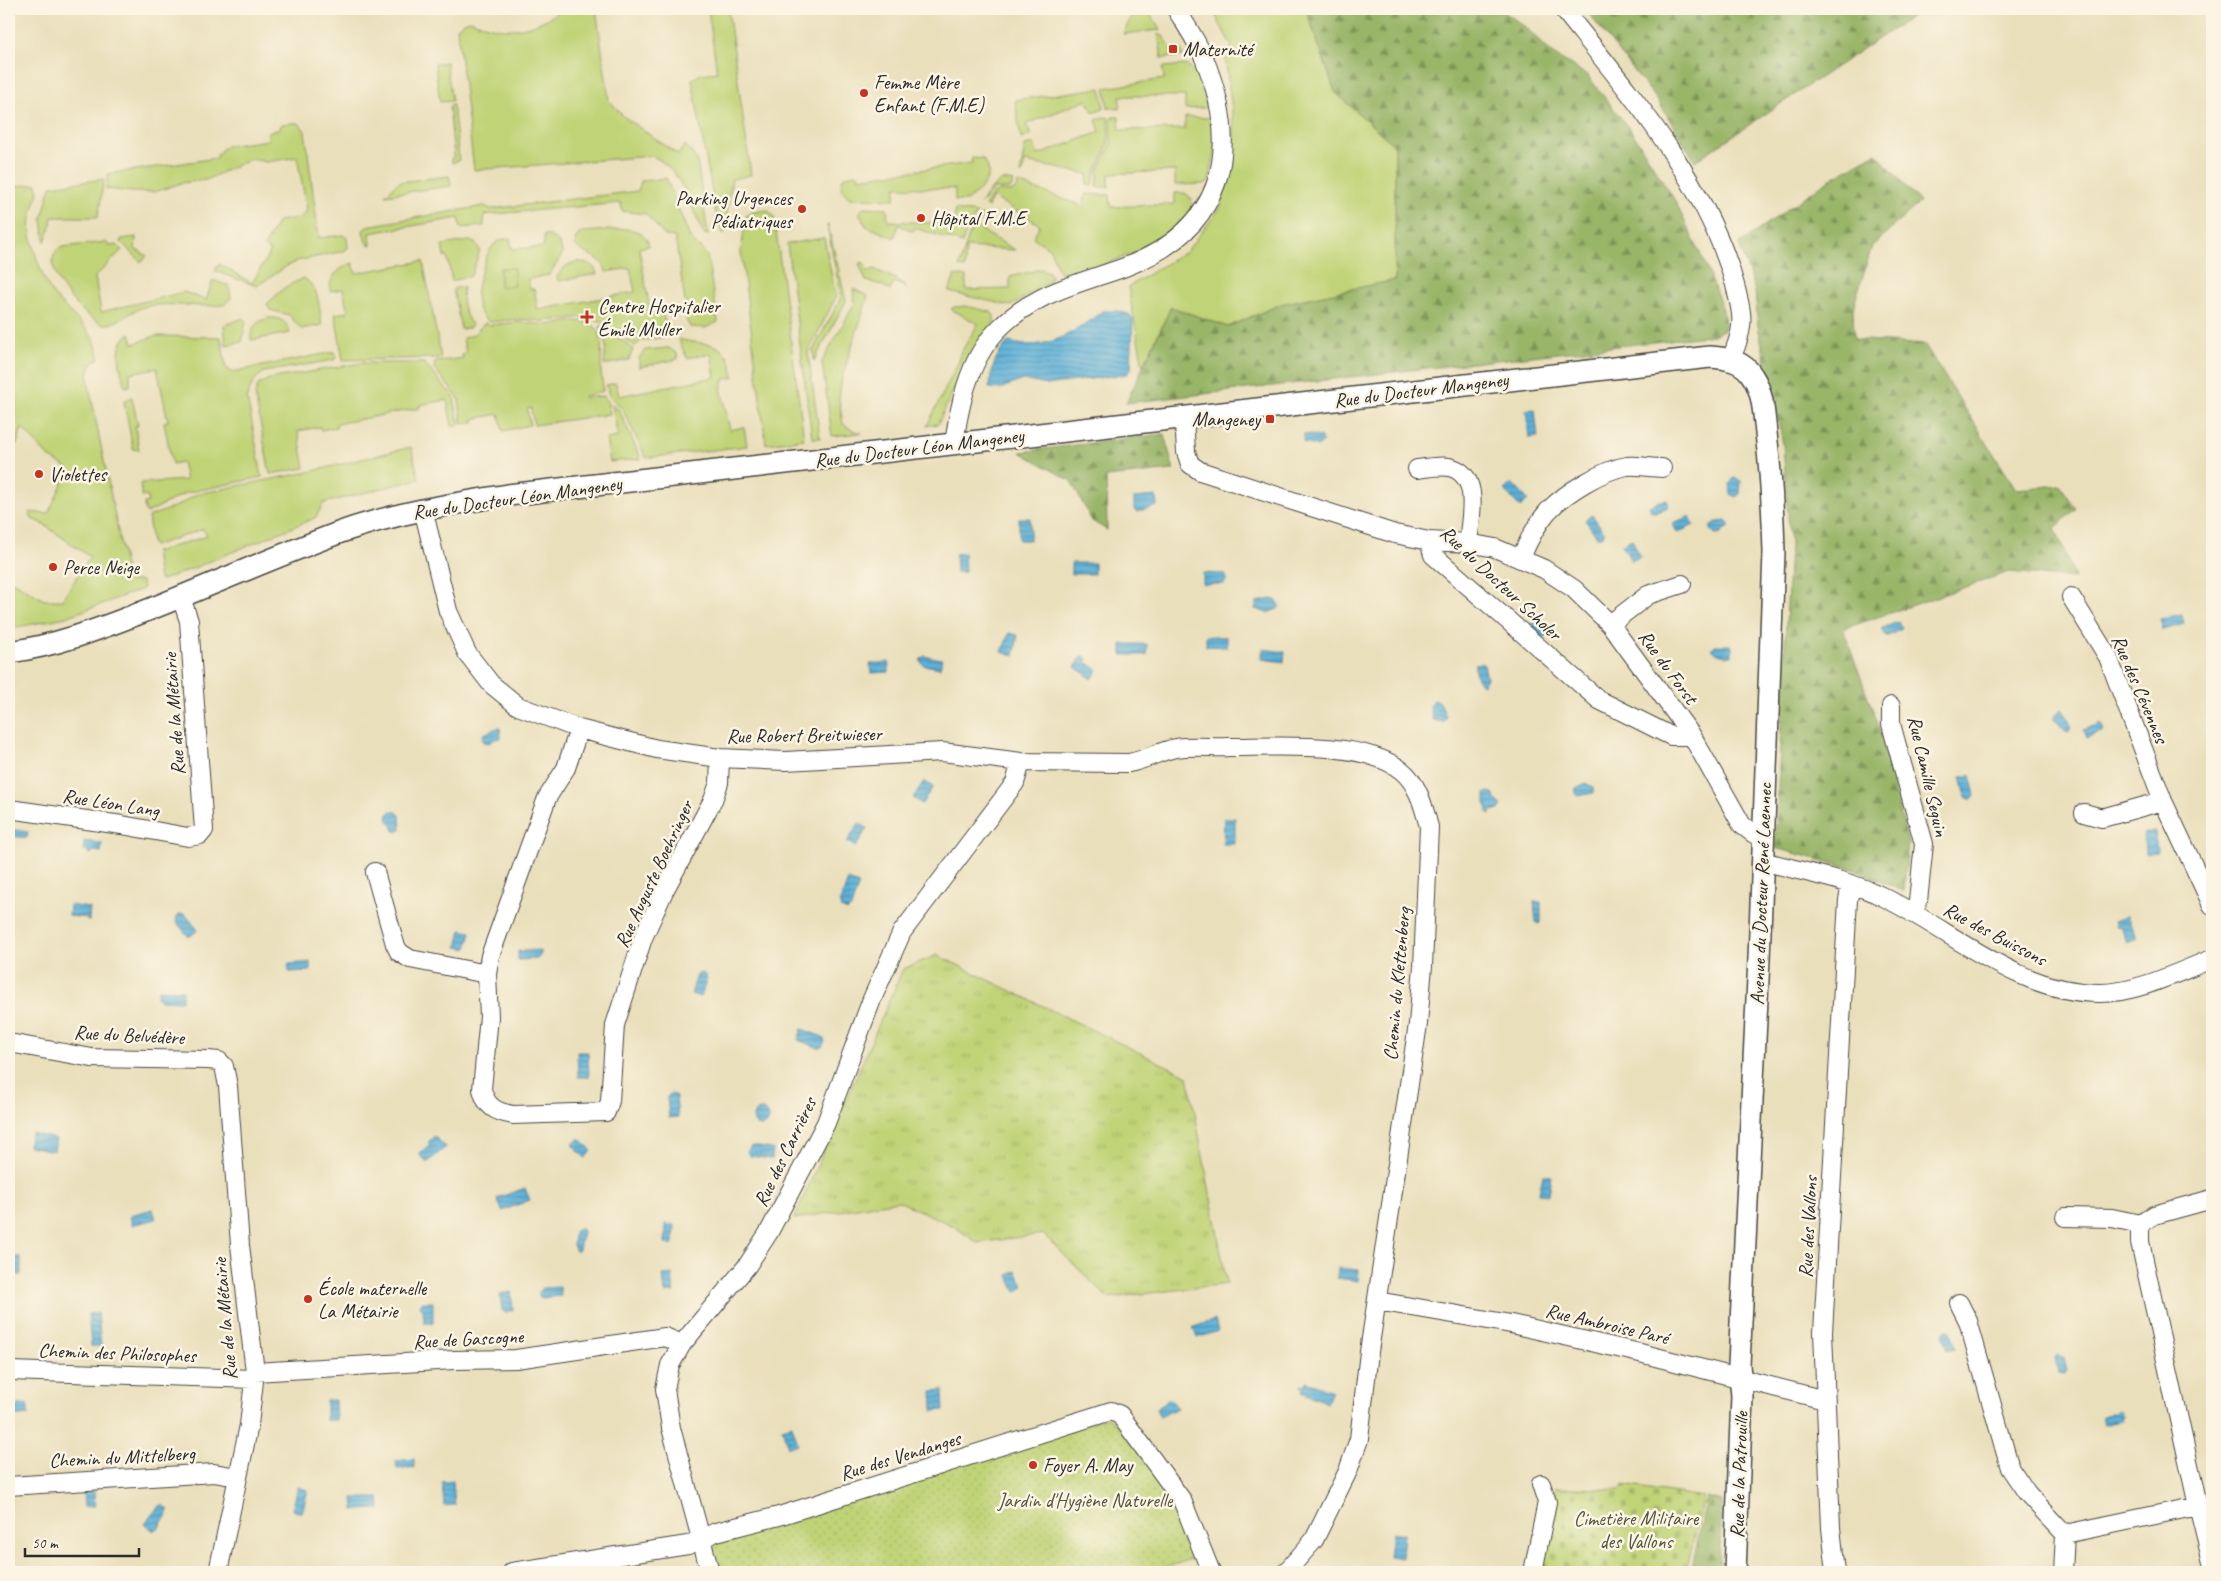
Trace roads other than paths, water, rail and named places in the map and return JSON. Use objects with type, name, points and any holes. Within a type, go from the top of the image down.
[{"type":"street","points":[[954,444],[960,409],[975,365],[993,336],[1012,317],[1038,298],[1060,288],[1126,266],[1164,249],[1193,224],[1211,196],[1220,173],[1223,156],[1222,118],[1217,94],[1204,57],[1176,9]]},
{"type":"street","points":[[1562,9],[1636,102],[1691,184],[1709,215],[1729,262],[1740,304],[1741,326],[1731,359]]},
{"type":"street","name":"Rue du Docteur Mangeney","points":[[1047,433],[1710,357],[1731,359]]},
{"type":"street","name":"Avenue du Docteur René Laennec","points":[[1731,359],[1748,370],[1754,377],[1763,411],[1773,488],[1774,552],[1762,861],[1740,1323],[1740,1378]]},
{"type":"street","name":"Rue du Docteur Scholer","points":[[1184,417],[1188,458],[1190,464],[1200,471],[1395,534],[1430,541],[1433,555],[1599,700],[1671,736],[1692,736]]},
{"type":"street","name":"Rue du Docteur Léon Mangeney","points":[[9,652],[44,646],[78,636],[182,597],[342,532],[423,509],[508,495],[1047,433]]},
{"type":"street","points":[[1521,558],[1530,537],[1548,511],[1580,486],[1627,466],[1662,468]]},
{"type":"street","points":[[1418,469],[1448,467],[1459,471],[1468,480],[1472,492],[1468,544]]},
{"type":"street","name":"Rue Robert Breitwieser","points":[[423,509],[448,611],[467,653],[491,684],[518,706],[579,729],[658,749],[720,758],[786,760],[942,752],[1021,762]]},
{"type":"street","name":"Rue du Forst","points":[[1430,541],[1495,548],[1544,569],[1574,589],[1610,624],[1692,736]]},
{"type":"street","name":"Rue du Forst","points":[[1610,624],[1648,595],[1682,584]]},
{"type":"street","name":"Rue de la Métairie","points":[[182,597],[189,621],[204,830]]},
{"type":"street","name":"Rue des Cévennes","points":[[2071,597],[2108,657],[2163,801],[2212,905]]},
{"type":"street","name":"Rue Camille Seguin","points":[[1891,706],[1891,724],[1924,844],[1918,901],[1913,914]]},
{"type":"street","name":"Rue Auguste Boehringer","points":[[579,729],[569,762],[544,805],[490,956],[487,974],[490,1017],[482,1089],[484,1099],[492,1109],[513,1115],[606,1112],[610,1101],[615,1025],[643,938],[664,891],[713,800],[719,783],[720,758]]},
{"type":"street","points":[[1692,736],[1742,825],[1754,834],[1763,836]]},
{"type":"street","name":"Chemin du Klettenberg","points":[[1021,762],[1129,763],[1146,760],[1177,748],[1319,746],[1388,762],[1402,771],[1417,792],[1424,807],[1428,827],[1423,966],[1418,1024],[1369,1352],[1359,1439],[1348,1471],[1314,1540],[1286,1572]]},
{"type":"street","name":"Rue des Carrières","points":[[710,1572],[671,1428],[665,1389],[670,1365],[682,1344],[747,1266],[769,1232],[826,1123],[872,999],[902,932],[1015,783],[1021,762]]},
{"type":"street","points":[[2084,813],[2102,818],[2163,801]]},
{"type":"street","name":"Rue Léon Lang","points":[[9,809],[122,824],[188,837],[200,835],[204,830]]},
{"type":"street","name":"Rue des Buissons","points":[[1762,861],[1851,884],[1876,894],[1989,959],[2034,981],[2060,990],[2103,993],[2129,990],[2212,959]]},
{"type":"street","points":[[375,872],[395,944],[399,952],[410,959],[487,974]]},
{"type":"street","name":"Rue des Vallons","points":[[1836,1572],[1831,1528],[1823,1332],[1847,909],[1851,884]]},
{"type":"street","name":"Rue du Belvédère","points":[[9,1043],[92,1058],[219,1061]]},
{"type":"street","name":"Rue de la Métairie","points":[[218,1572],[249,1425],[254,1375],[240,1245],[228,1086],[224,1066],[219,1061]]},
{"type":"street","points":[[2065,1217],[2112,1218],[2140,1224],[2154,1215],[2212,1200]]},
{"type":"street","points":[[2140,1224],[2140,1242],[2212,1562]]},
{"type":"street","name":"Rue Ambroise Paré","points":[[1377,1301],[1511,1324],[1825,1400]]},
{"type":"street","points":[[1959,1303],[1968,1322],[2010,1468],[2027,1493],[2065,1534],[2062,1572]]},
{"type":"street","name":"Rue de Gascogne","points":[[254,1375],[470,1359],[516,1359],[665,1338],[682,1344]]},
{"type":"street","name":"Chemin des Philosophes","points":[[9,1371],[254,1375]]},
{"type":"street","name":"Rue de la Patrouille","points":[[1735,1572],[1741,1403],[1740,1378]]},
{"type":"street","name":"Rue des Vendanges","points":[[512,1572],[688,1545],[716,1532],[788,1514],[1111,1411],[1120,1415],[1182,1500],[1211,1572]]},
{"type":"street","name":"Chemin du Mittelberg","points":[[9,1486],[214,1473],[237,1476]]},
{"type":"street","points":[[1533,1572],[1547,1502],[1541,1484]]},
{"type":"street","points":[[2065,1534],[2198,1506]]},
{"type":"water","points":[[1103,311],[1117,311],[1129,314],[1133,320],[1131,369],[1127,374],[1047,385],[1023,380],[1000,389],[989,388],[994,364],[1008,342],[1035,344],[1047,342],[1081,327]]},
{"type":"water","points":[[1535,409],[1538,437],[1529,438],[1526,410]]},
{"type":"water","points":[[1304,434],[1320,437],[1323,442],[1317,446],[1303,443]]},
{"type":"water","points":[[1734,478],[1741,481],[1740,494],[1736,497],[1731,494],[1730,484]]},
{"type":"water","points":[[1512,483],[1528,500],[1520,507],[1504,490]]},
{"type":"water","points":[[1156,496],[1157,506],[1137,512],[1134,510],[1134,498]]},
{"type":"water","points":[[1667,500],[1669,506],[1658,512],[1651,511],[1649,506],[1659,501]]},
{"type":"water","points":[[1592,515],[1605,533],[1598,538],[1585,520]]},
{"type":"water","points":[[1690,516],[1694,525],[1677,533],[1673,524]]},
{"type":"water","points":[[1019,518],[1030,518],[1030,540],[1019,540]]},
{"type":"water","points":[[1727,521],[1730,527],[1722,531],[1722,533],[1715,534],[1711,530],[1711,525]]},
{"type":"water","points":[[1632,539],[1640,557],[1631,561],[1622,544]]},
{"type":"water","points":[[964,553],[965,572],[956,572],[955,554]]},
{"type":"water","points":[[1071,563],[1094,563],[1094,574],[1071,574]]},
{"type":"water","points":[[1203,573],[1225,574],[1227,579],[1224,584],[1203,584]]},
{"type":"water","points":[[1271,599],[1276,600],[1280,605],[1278,609],[1267,613],[1255,609],[1257,602]]},
{"type":"water","points":[[2182,614],[2184,624],[2163,630],[2160,619]]},
{"type":"water","points":[[1535,620],[1550,633],[1543,640],[1529,627]]},
{"type":"water","points":[[1898,622],[1902,629],[1886,637],[1882,628]]},
{"type":"water","points":[[1009,633],[1018,635],[1014,656],[1002,652]]},
{"type":"water","points":[[1206,636],[1227,637],[1227,647],[1206,646]]},
{"type":"water","points":[[1122,644],[1147,644],[1147,655],[1122,655]]},
{"type":"water","points":[[1715,645],[1730,645],[1732,647],[1732,655],[1723,656],[1718,654],[1712,648]]},
{"type":"water","points":[[1263,649],[1285,652],[1284,662],[1261,659]]},
{"type":"water","points":[[1083,655],[1088,659],[1086,662],[1098,670],[1092,679],[1075,667]]},
{"type":"water","points":[[924,656],[942,659],[940,668],[923,665],[920,660]]},
{"type":"water","points":[[889,662],[889,672],[871,673],[870,664]]},
{"type":"water","points":[[1481,663],[1484,665],[1487,678],[1482,685],[1475,673],[1475,664]]},
{"type":"water","points":[[1434,700],[1439,701],[1446,716],[1443,722],[1433,720],[1430,706]]},
{"type":"water","points":[[2062,709],[2071,726],[2069,732],[2065,731],[2053,717]]},
{"type":"water","points":[[2101,723],[2104,731],[2086,738],[2083,730]]},
{"type":"water","points":[[500,728],[501,738],[489,743],[484,742],[482,738],[484,734]]},
{"type":"water","points":[[1970,775],[1975,795],[1971,800],[1966,797],[1961,777]]},
{"type":"water","points":[[924,781],[933,787],[922,804],[913,798]]},
{"type":"water","points":[[1585,783],[1593,787],[1594,793],[1578,796],[1575,794],[1576,788]]},
{"type":"water","points":[[1488,792],[1493,793],[1495,799],[1502,805],[1499,810],[1492,811],[1490,814],[1487,812],[1488,809],[1485,803],[1485,794]]},
{"type":"water","points":[[391,811],[397,812],[400,815],[401,829],[398,832],[394,831],[387,819]]},
{"type":"water","points":[[1224,818],[1235,818],[1235,844],[1223,844]]},
{"type":"water","points":[[859,823],[867,828],[856,847],[847,842]]},
{"type":"water","points":[[9,829],[28,832],[27,838],[9,836]]},
{"type":"water","points":[[2155,832],[2157,852],[2145,853],[2144,833]]},
{"type":"water","points":[[84,841],[102,843],[101,852],[92,851],[91,854],[88,853],[88,850],[83,850]]},
{"type":"water","points":[[848,880],[859,884],[851,908],[848,911],[840,908],[841,905],[839,904]]},
{"type":"water","points":[[1534,902],[1541,902],[1541,920],[1539,924],[1536,923]]},
{"type":"water","points":[[70,905],[90,908],[89,921],[87,921],[87,918],[69,916]]},
{"type":"water","points":[[185,914],[198,930],[189,937],[176,922],[177,916]]},
{"type":"water","points":[[2127,916],[2137,938],[2127,942],[2120,926],[2116,927],[2114,921]]},
{"type":"water","points":[[461,930],[471,932],[467,949],[457,947]]},
{"type":"water","points":[[518,951],[540,951],[541,955],[537,959],[518,960]]},
{"type":"water","points":[[310,962],[310,971],[289,972],[288,964]]},
{"type":"water","points":[[701,973],[707,978],[701,997],[691,994],[697,975]]},
{"type":"water","points":[[158,990],[183,990],[182,1001],[160,1000],[157,998]]},
{"type":"water","points":[[802,1029],[823,1037],[825,1041],[822,1047],[819,1048],[798,1040]]},
{"type":"water","points":[[577,1052],[588,1052],[589,1077],[578,1077]]},
{"type":"water","points":[[671,1093],[676,1096],[678,1117],[669,1118],[667,1097]]},
{"type":"water","points":[[758,1110],[764,1110],[769,1115],[767,1124],[758,1126],[753,1121],[753,1115]]},
{"type":"water","points":[[31,1133],[56,1139],[54,1151],[28,1146]]},
{"type":"water","points":[[434,1136],[446,1147],[427,1163],[419,1154],[430,1144],[428,1142]]},
{"type":"water","points":[[580,1138],[592,1151],[585,1158],[572,1145]]},
{"type":"water","points":[[751,1146],[773,1149],[772,1159],[750,1156],[747,1152]]},
{"type":"water","points":[[1543,1175],[1551,1176],[1548,1195],[1539,1194]]},
{"type":"water","points":[[525,1188],[530,1200],[502,1211],[497,1198]]},
{"type":"water","points":[[153,1209],[156,1219],[132,1225],[130,1215]]},
{"type":"water","points":[[666,1224],[675,1225],[674,1242],[671,1246],[665,1243]]},
{"type":"water","points":[[578,1228],[583,1231],[579,1250],[576,1252],[573,1245],[574,1232]]},
{"type":"water","points":[[10,1257],[21,1257],[21,1275],[9,1275]]},
{"type":"water","points":[[1338,1268],[1359,1270],[1358,1281],[1337,1278]]},
{"type":"water","points":[[1016,1271],[1024,1287],[1016,1292],[1008,1275]]},
{"type":"water","points":[[672,1274],[674,1292],[665,1293],[663,1275]]},
{"type":"water","points":[[560,1287],[561,1296],[542,1298],[539,1296],[539,1291],[542,1288]]},
{"type":"water","points":[[511,1292],[513,1310],[505,1313],[502,1310],[500,1294]]},
{"type":"water","points":[[423,1302],[433,1302],[433,1323],[424,1323],[423,1308],[420,1304]]},
{"type":"water","points":[[98,1313],[101,1346],[91,1346],[88,1314]]},
{"type":"water","points":[[1215,1320],[1218,1331],[1197,1338],[1193,1327]]},
{"type":"water","points":[[1946,1329],[1951,1331],[1956,1348],[1948,1350],[1943,1334]]},
{"type":"water","points":[[2057,1355],[2064,1357],[2067,1370],[2065,1374],[2058,1373],[2055,1359]]},
{"type":"water","points":[[1307,1381],[1332,1391],[1327,1403],[1302,1392],[1301,1385],[1306,1384]]},
{"type":"water","points":[[943,1390],[944,1410],[933,1411],[932,1391]]},
{"type":"water","points":[[1168,1399],[1172,1400],[1177,1408],[1160,1417],[1156,1409]]},
{"type":"water","points":[[326,1400],[335,1400],[336,1420],[326,1420]]},
{"type":"water","points":[[27,1404],[29,1415],[9,1417],[9,1406]]},
{"type":"water","points":[[2119,1411],[2122,1415],[2121,1421],[2103,1425],[2101,1416]]},
{"type":"water","points":[[792,1425],[798,1444],[788,1447],[782,1428]]},
{"type":"water","points":[[414,1459],[414,1468],[397,1469],[396,1461]]},
{"type":"water","points":[[453,1481],[455,1505],[444,1506],[442,1482]]},
{"type":"water","points":[[298,1487],[308,1490],[302,1513],[292,1510]]},
{"type":"water","points":[[94,1491],[95,1506],[84,1507],[83,1492]]},
{"type":"water","points":[[353,1498],[379,1498],[380,1509],[354,1510]]},
{"type":"water","points":[[163,1505],[169,1510],[159,1528],[153,1531],[145,1523],[159,1506]]},
{"type":"water","points":[[1392,1532],[1404,1534],[1402,1558],[1389,1556]]},
{"type":"place","name":"Maternité","points":[[1173,49]]},
{"type":"place","name":"Femme Mère Enfant (F.M.E)","points":[[864,93]]},
{"type":"place","name":"Parking Urgences Pédiatriques","points":[[802,209]]},
{"type":"place","name":"Hôpital F.M.E","points":[[921,218]]},
{"type":"place","name":"Centre Hospitalier Émile Muller","points":[[587,317]]},
{"type":"place","name":"Mangeney","points":[[1270,419]]},
{"type":"place","name":"Violettes","points":[[39,474]]},
{"type":"place","name":"Perce Neige","points":[[53,567]]},
{"type":"place","name":"École maternelle La Métairie","points":[[308,1299]]},
{"type":"place","name":"Foyer A. May","points":[[1033,1465]]},
{"type":"park label","name":"Jardin d'Hygiène Naturelle","points":[[1085,1500]]},
{"type":"park label","name":"Cimetière Militaire des Vallons","points":[[1636,1530]]}]
